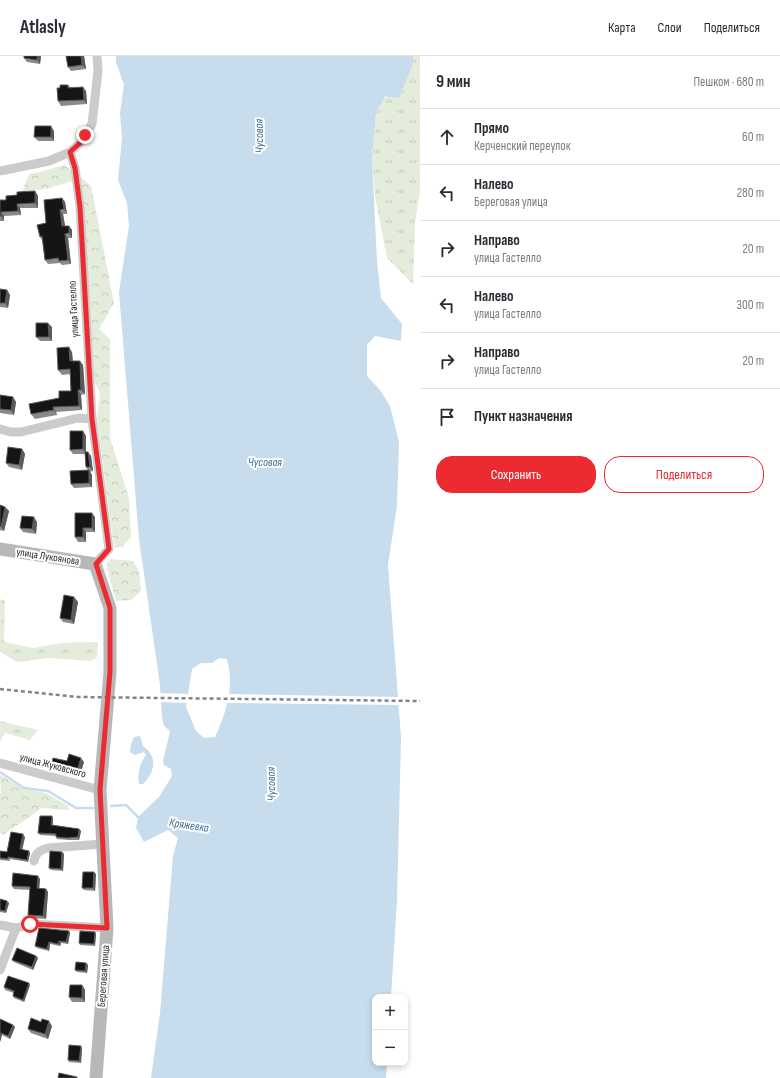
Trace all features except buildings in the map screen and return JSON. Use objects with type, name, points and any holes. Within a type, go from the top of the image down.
[{"type":"street","points":[[0,171],[49,161],[70,152],[80,143],[92,124],[98,71],[97,56]]},
{"type":"street","name":"улица Гастелло","points":[[70,152],[75,168],[80,207],[92,419],[109,549],[96,564]]},
{"type":"street","points":[[0,430],[21,432],[78,418],[92,419]]},
{"type":"street","name":"улица Лукоянова","points":[[0,548],[96,564]]},
{"type":"street","name":"Береговая улица","points":[[96,564],[110,608],[110,672],[100,790],[107,928],[96,1078]]},
{"type":"street","name":"улица Жуковского","points":[[0,763],[100,790]]},
{"type":"street","points":[[34,861],[35,854],[40,850],[48,848],[103,844]]},
{"type":"street","points":[[0,925],[16,928],[30,924],[107,928]]},
{"type":"street","points":[[0,970],[16,928]]},
{"type":"green space","points":[[413,56],[420,56],[420,191],[415,223],[413,284],[387,258],[375,197],[372,158],[376,113],[385,96],[413,64]]},
{"type":"green space","points":[[64,165],[72,171],[73,181],[46,189],[22,192],[29,174]]},
{"type":"green space","points":[[81,177],[91,186],[114,303],[99,329],[110,339],[110,438],[129,498],[131,537],[122,547],[114,548],[97,419],[100,393],[94,381]]},
{"type":"green space","points":[[111,559],[133,561],[139,571],[141,591],[131,600],[116,601],[107,564]]},
{"type":"green space","points":[[0,599],[5,601],[4,642],[33,648],[62,643],[97,642],[97,657],[91,661],[48,658],[17,662],[0,652]]},
{"type":"green space","points":[[0,721],[38,730],[30,740],[5,733],[0,742]]},
{"type":"green space","points":[[0,775],[24,789],[46,793],[68,806],[69,810],[42,808],[3,835],[0,833]]},
{"type":"water","name":"Чусовая","points":[[116,56],[413,56],[413,64],[399,98],[385,96],[376,113],[372,158],[377,262],[381,298],[402,324],[401,341],[375,336],[367,345],[367,376],[380,390],[390,406],[399,442],[397,505],[388,565],[401,738],[397,900],[391,994],[372,994],[372,1066],[387,1066],[386,1078],[151,1078],[160,1013],[173,856],[178,838],[168,830],[144,842],[136,828],[138,817],[159,797],[172,776],[171,769],[164,765],[163,761],[170,731],[164,726],[162,717],[160,685],[139,539],[119,292],[129,226],[127,203],[118,180],[122,138],[120,113],[124,85],[116,62]],"holes":[[[219,658],[227,659],[230,673],[229,693],[221,724],[215,737],[204,738],[196,731],[186,707],[192,669],[201,663],[212,663]]]},
{"type":"water","points":[[140,736],[143,746],[148,750],[153,759],[150,774],[143,784],[139,784],[138,780],[142,761],[146,755],[144,752],[135,755],[130,752],[134,737]]},
{"type":"pier","points":[[158,693],[191,694],[189,703],[159,702]]},
{"type":"pier","points":[[226,694],[400,697],[400,705],[224,703]]},
{"type":"waterway","name":"Кряжевка","points":[[0,772],[24,788],[48,791],[76,808],[93,808]]},
{"type":"waterway","name":"Кряжевка","points":[[111,806],[126,805],[138,817],[141,818]]},
{"type":"railway","points":[[0,689],[78,697],[420,701]]},
{"type":"route","points":[[30,924],[107,928],[100,790],[110,672],[110,608],[96,564],[109,549],[92,419],[80,207],[75,168],[70,152],[80,143],[85,135]]}]
